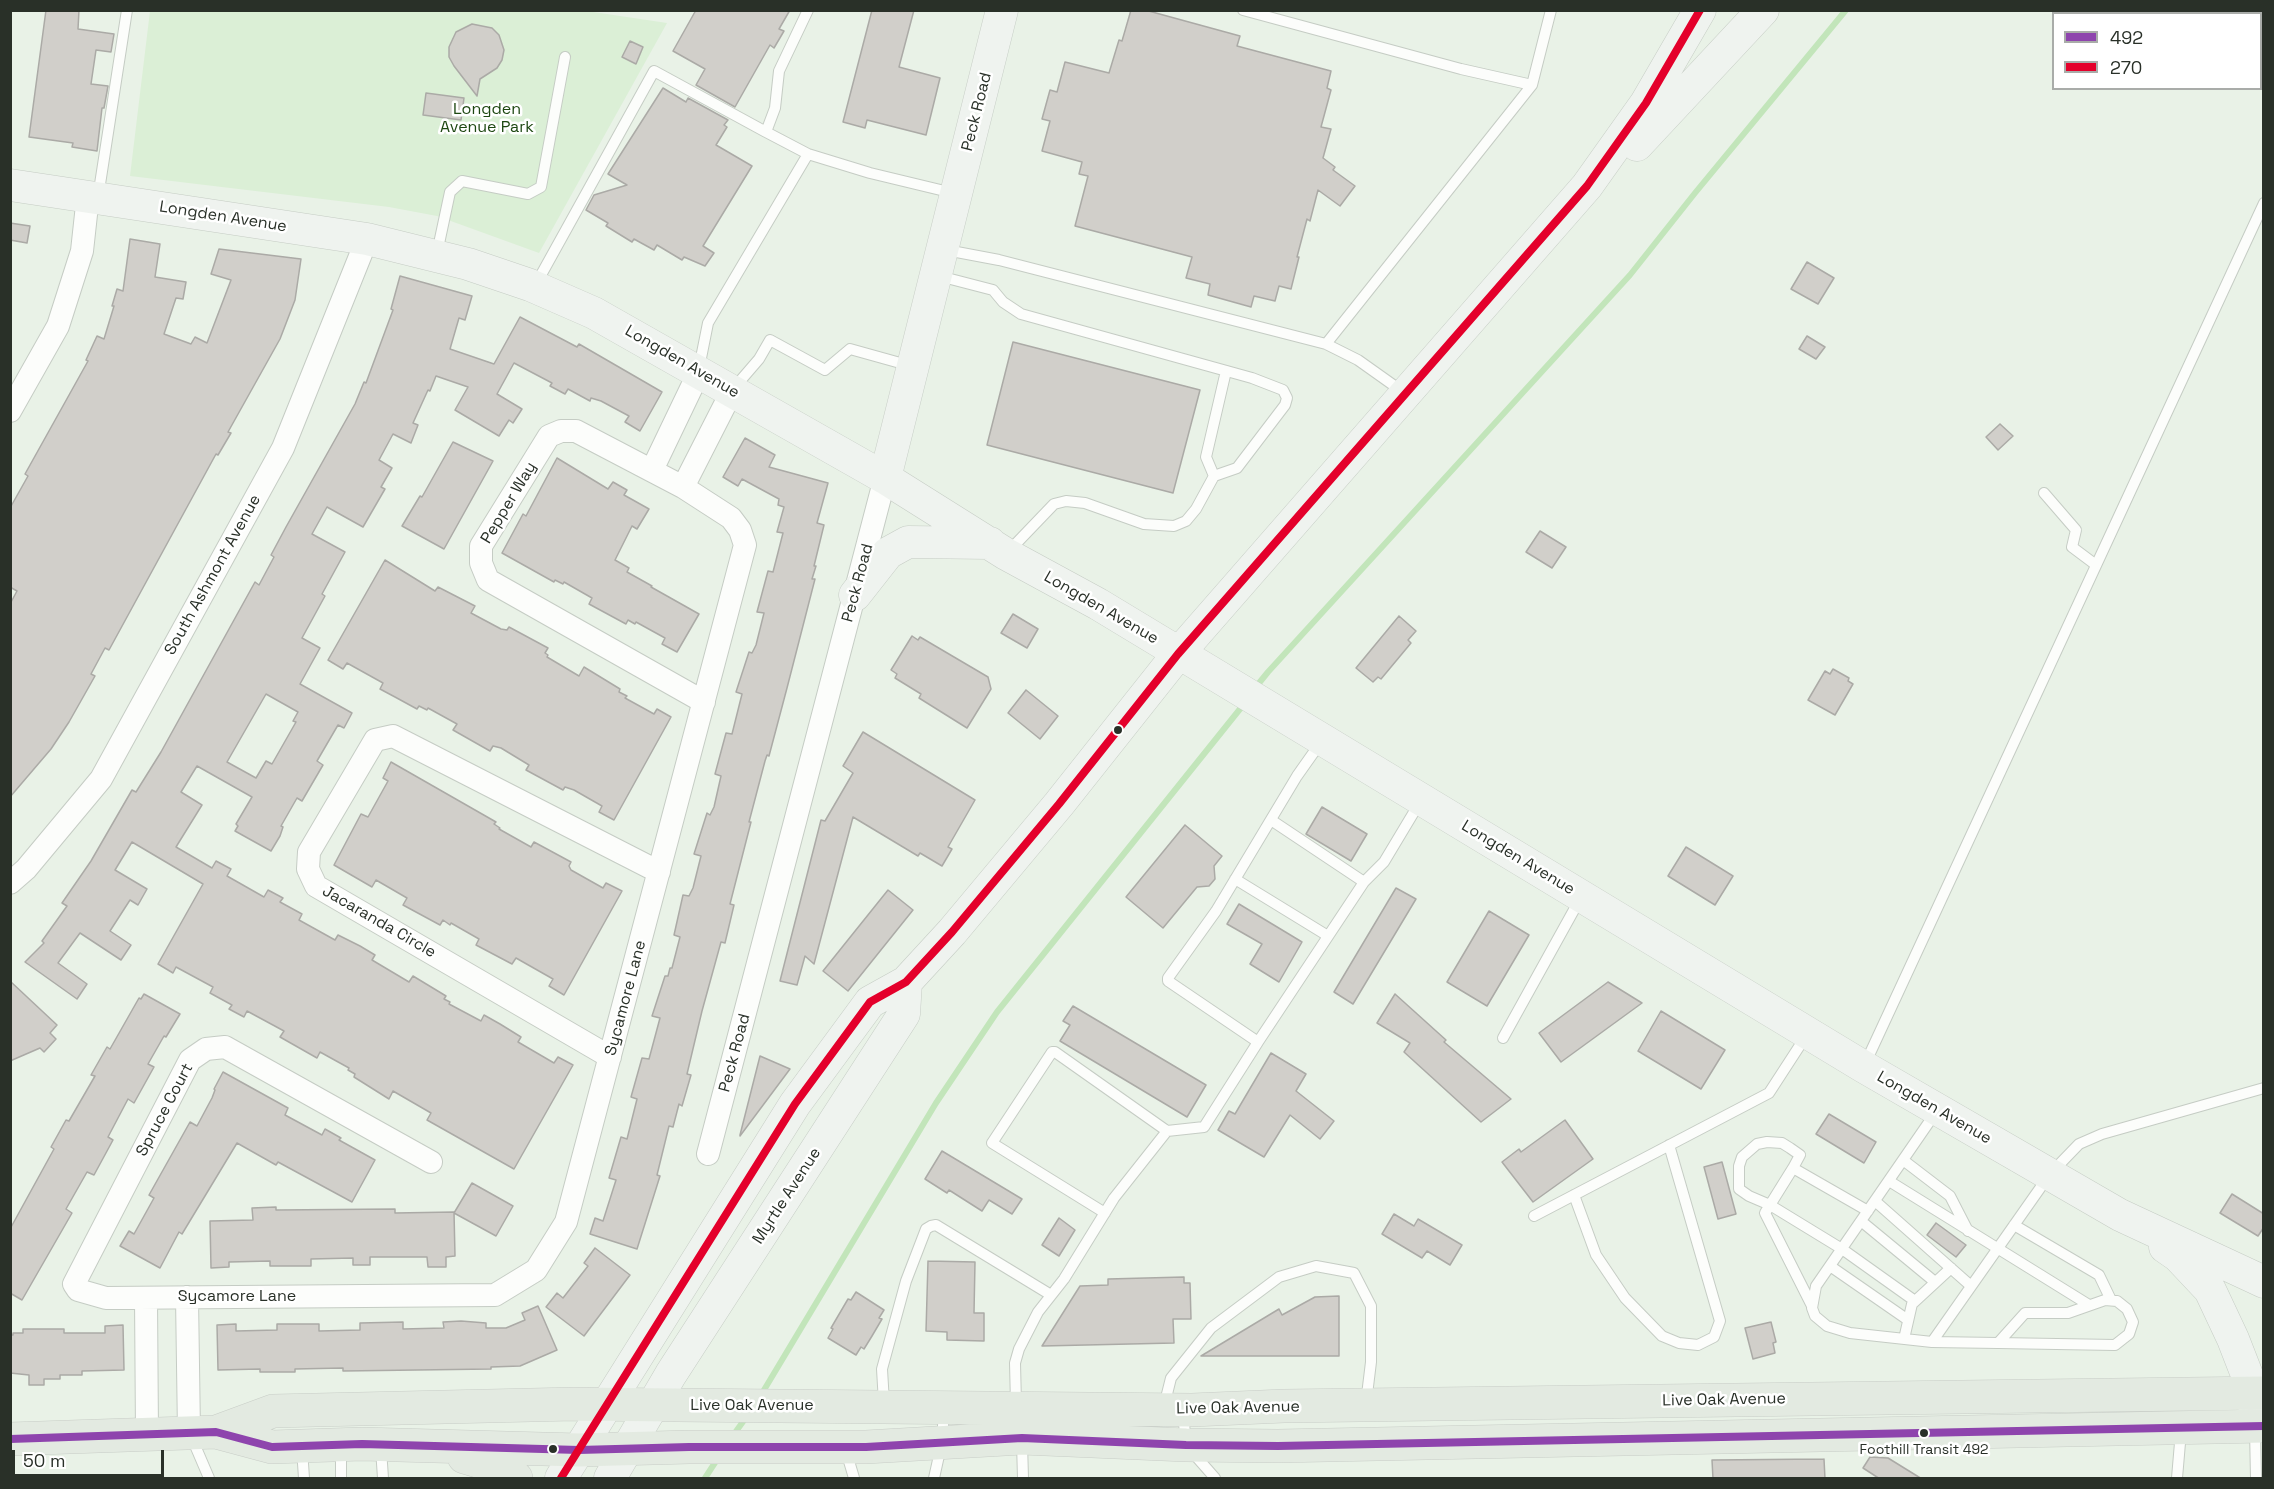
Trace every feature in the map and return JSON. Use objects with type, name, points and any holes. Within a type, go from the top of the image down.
[{"type":"main road","name":"Live Oak Avenue","points":[[10,1439],[203,1433],[272,1447],[389,1445],[579,1450],[760,1448],[849,1463],[1019,1422],[1173,1409],[2260,1387]]},
{"type":"main road","name":"Live Oak Avenue","points":[[203,1433],[273,1411],[574,1404],[607,1406],[944,1406],[1019,1422],[1186,1445],[1278,1446],[2259,1426]]},
{"type":"main road","points":[[389,1445],[476,1460],[501,1468],[516,1479]]},
{"type":"street","name":"Peck Road","points":[[708,1155],[855,595],[1002,10]]},
{"type":"street","points":[[561,1479],[795,1104],[870,1002],[906,982],[952,932],[1044,822],[1178,654],[1406,394],[1763,10]]},
{"type":"street","points":[[1428,370],[1587,186],[1646,103],[1693,13]]},
{"type":"street","name":"Longden Avenue","points":[[10,185],[367,239],[468,264],[534,287],[594,313],[885,478],[998,549],[1098,604],[1864,1067],[2120,1215],[2178,1256],[2210,1290],[2233,1339],[2260,1387],[2259,1426]]},
{"type":"street","points":[[10,411],[58,326],[82,250],[93,197]]},
{"type":"street","name":"South Ashmont Avenue","points":[[10,883],[26,869],[101,779],[283,448],[367,239]]},
{"type":"street","points":[[652,470],[699,372]]},
{"type":"street","points":[[683,487],[732,391]]},
{"type":"street","name":"Pepper Way","points":[[683,487],[576,431],[561,431],[549,436],[481,546],[481,563],[488,580],[704,702]]},
{"type":"street","name":"Sycamore Lane","points":[[167,1297],[495,1295],[536,1270],[566,1222],[746,545],[740,530],[731,518],[683,487]]},
{"type":"street","points":[[855,595],[888,553],[908,542],[998,549]]},
{"type":"street","name":"Jacaranda Circle","points":[[610,1057],[316,886],[308,869],[309,852],[375,740],[393,736],[659,872]]},
{"type":"street","name":"Myrtle Avenue","points":[[653,1405],[904,1014],[906,982]]},
{"type":"street","name":"Spruce Court","points":[[167,1297],[106,1298],[78,1290],[74,1284],[190,1060],[206,1049],[225,1047],[431,1162]]},
{"type":"street","name":"Longden Avenue","points":[[2120,1215],[2264,1282]]},
{"type":"street","points":[[167,1297],[203,1433]]},
{"type":"street","points":[[147,1434],[167,1297]]},
{"type":"street","points":[[610,1479],[653,1405]]},
{"type":"lane","points":[[93,197],[127,10]]},
{"type":"lane","points":[[766,132],[775,108],[779,71],[808,10]]},
{"type":"lane","points":[[1243,10],[1461,69],[1532,85]]},
{"type":"lane","points":[[1326,344],[1532,85],[1551,10]]},
{"type":"lane","points":[[436,256],[450,192],[462,181],[528,194],[541,187],[565,57]]},
{"type":"lane","points":[[534,287],[654,71],[808,154],[870,173],[957,193]]},
{"type":"lane","points":[[699,372],[708,323],[808,154]]},
{"type":"lane","points":[[1864,1067],[2264,203]]},
{"type":"lane","points":[[940,262],[999,260],[1326,344],[1358,360],[1406,394]]},
{"type":"lane","points":[[940,262],[993,290],[1003,302],[1021,314],[1272,384],[1283,390],[1287,398],[1278,415],[1237,468],[1214,476],[1186,522],[1174,526],[1144,524],[1085,503],[1066,501],[1054,504],[998,549]]},
{"type":"lane","points":[[732,391],[759,359],[770,340],[825,370],[850,350],[913,367]]},
{"type":"lane","points":[[1214,476],[1206,457],[1226,371]]},
{"type":"lane","points":[[2044,493],[2076,530],[2072,547],[2096,565]]},
{"type":"lane","points":[[1258,1042],[1168,980],[1235,879],[1322,739]]},
{"type":"lane","points":[[1105,1213],[992,1143],[1052,1052],[1167,1131],[1204,1127],[1364,882],[1384,862],[1421,799]]},
{"type":"lane","points":[[1271,820],[1364,882]]},
{"type":"lane","points":[[1235,879],[1328,936]]},
{"type":"lane","points":[[1503,1038],[1582,896]]},
{"type":"lane","points":[[1534,1216],[1769,1093],[1808,1033]]},
{"type":"lane","points":[[1932,1342],[2050,1174],[2079,1144],[2102,1134],[2264,1088]]},
{"type":"lane","points":[[1812,1308],[1816,1286],[1938,1110]]},
{"type":"lane","points":[[1023,1479],[1016,1363],[1019,1349],[1038,1312],[1064,1279],[1105,1213],[1167,1131]]},
{"type":"lane","points":[[1915,1301],[1842,1249],[1770,1205],[1739,1189],[1739,1166],[1742,1157],[1757,1144],[1767,1142],[1782,1143],[1800,1155],[1793,1168],[1770,1205],[1765,1213],[1815,1316],[1835,1329],[1850,1333],[1932,1342],[2115,1345],[2129,1334],[2133,1322],[2127,1309],[2111,1300],[2068,1313],[2025,1313],[1998,1343]]},
{"type":"lane","points":[[1574,1195],[1596,1255],[1625,1298],[1662,1336],[1678,1343],[1698,1345],[1714,1337],[1720,1320],[1670,1145]]},
{"type":"lane","points":[[1903,1161],[1950,1196],[1968,1231]]},
{"type":"lane","points":[[1793,1168],[1868,1211]]},
{"type":"lane","points":[[1889,1181],[2089,1305]]},
{"type":"lane","points":[[1875,1201],[1971,1286]]},
{"type":"lane","points":[[1861,1221],[1935,1282]]},
{"type":"lane","points":[[884,1406],[882,1369],[906,1281],[926,1229],[936,1225],[1051,1295]]},
{"type":"lane","points":[[2014,1225],[2099,1275],[2111,1300]]},
{"type":"lane","points":[[1215,1479],[1186,1445],[1173,1409],[1171,1378],[1211,1328],[1279,1277],[1316,1266],[1354,1273],[1371,1306],[1371,1362],[1365,1405]]},
{"type":"lane","points":[[1830,1266],[1908,1320]]},
{"type":"lane","points":[[1904,1339],[1912,1304],[1951,1268]]},
{"type":"lane","points":[[934,1479],[942,1442],[944,1406]]},
{"type":"lane","points":[[2256,1479],[2259,1426]]},
{"type":"lane","points":[[2177,1479],[2181,1428]]},
{"type":"lane","points":[[203,1433],[209,1479]]},
{"type":"lane","points":[[341,1445],[341,1479]]},
{"type":"lane","points":[[383,1479],[389,1445]]},
{"type":"lane","points":[[302,1446],[304,1479]]},
{"type":"green space","name":"Longden Avenue Park","points":[[580,10],[667,23],[539,253],[437,216],[389,207],[130,176],[150,11]]},
{"type":"building","points":[[46,10],[79,10],[78,29],[114,34],[111,52],[96,50],[91,84],[108,86],[104,108],[102,108],[97,151],[72,147],[73,143],[29,137]]},
{"type":"building","points":[[696,10],[790,10],[779,29],[784,31],[774,48],[770,45],[735,107],[696,85],[705,69],[673,51]]},
{"type":"building","points":[[872,10],[914,10],[899,67],[940,78],[926,135],[867,120],[865,128],[843,122]]},
{"type":"building","points":[[1131,10],[1145,10],[1240,36],[1237,46],[1331,71],[1327,88],[1331,90],[1321,127],[1331,129],[1323,158],[1335,167],[1333,170],[1355,186],[1340,206],[1318,190],[1310,221],[1307,219],[1291,289],[1279,286],[1275,301],[1254,296],[1251,307],[1208,295],[1210,284],[1186,278],[1192,257],[1075,226],[1088,176],[1079,174],[1082,162],[1042,151],[1050,121],[1042,119],[1050,90],[1057,92],[1065,62],[1109,73]]},
{"type":"building","points":[[472,24],[492,28],[499,35],[504,50],[497,68],[480,79],[477,96],[449,57],[449,47],[456,32]]},
{"type":"building","points":[[630,41],[643,47],[636,64],[622,57]]},
{"type":"building","points":[[663,88],[686,102],[688,98],[728,120],[724,125],[727,127],[716,145],[752,166],[703,246],[714,253],[705,266],[684,257],[682,260],[657,245],[654,250],[634,239],[632,242],[606,226],[608,223],[586,210],[594,195],[627,185],[608,174]]},
{"type":"building","points":[[426,93],[464,98],[461,120],[423,115]]},
{"type":"building","points":[[10,223],[30,226],[27,243],[10,240]]},
{"type":"building","points":[[130,239],[160,244],[155,277],[186,282],[183,299],[176,298],[164,334],[191,344],[195,337],[207,343],[231,280],[211,274],[219,249],[301,259],[295,300],[280,339],[228,432],[231,433],[218,455],[216,454],[109,650],[105,648],[91,674],[95,676],[69,722],[51,749],[10,797],[10,604],[17,591],[10,587],[10,508],[28,476],[25,474],[88,361],[86,360],[97,336],[104,339],[117,289],[123,291]]},
{"type":"building","points":[[1807,262],[1834,278],[1818,304],[1791,289]]},
{"type":"building","points":[[400,276],[472,296],[465,320],[459,318],[450,349],[494,364],[520,317],[577,347],[579,344],[662,392],[640,431],[625,422],[629,416],[601,401],[591,398],[590,401],[568,389],[565,394],[550,386],[552,383],[514,363],[497,394],[522,409],[513,423],[509,420],[499,436],[455,410],[468,387],[436,376],[413,423],[418,425],[411,443],[393,434],[379,460],[392,468],[381,487],[385,489],[363,527],[327,507],[312,534],[345,552],[302,638],[320,648],[300,684],[352,713],[344,728],[338,725],[317,761],[323,765],[302,801],[297,798],[281,826],[283,827],[280,836],[271,851],[235,831],[238,826],[236,824],[252,797],[197,766],[181,792],[202,805],[176,847],[212,868],[216,861],[231,869],[227,876],[264,897],[268,890],[283,898],[280,902],[302,914],[299,920],[335,940],[338,935],[360,946],[375,955],[372,960],[409,982],[413,976],[446,996],[444,999],[450,1002],[449,1004],[481,1021],[484,1015],[521,1037],[518,1042],[554,1063],[558,1057],[573,1065],[514,1169],[427,1120],[431,1113],[393,1091],[389,1099],[354,1077],[355,1074],[348,1070],[349,1068],[320,1052],[317,1058],[280,1037],[284,1031],[247,1011],[244,1017],[229,1009],[232,1005],[210,993],[213,987],[176,967],[173,973],[158,964],[203,884],[132,842],[115,870],[147,889],[138,905],[130,900],[110,931],[131,945],[121,960],[80,933],[58,963],[87,984],[77,999],[25,962],[44,943],[42,941],[67,906],[62,903],[91,861],[132,790],[136,792],[161,752],[255,582],[259,585],[274,557],[271,555],[355,404],[364,382],[366,383],[393,310],[391,309]],"holes":[[[266,694],[298,712],[293,721],[296,722],[272,764],[266,761],[256,778],[227,762]]]},
{"type":"building","points":[[1807,336],[1825,347],[1816,359],[1799,349]]},
{"type":"building","points":[[1013,342],[1200,390],[1173,493],[987,445]]},
{"type":"building","points":[[2000,424],[2013,436],[1998,450],[1986,437]]},
{"type":"building","points":[[745,438],[775,455],[769,467],[828,483],[817,523],[824,525],[814,566],[816,566],[812,579],[815,579],[769,756],[767,755],[765,761],[749,822],[751,822],[730,904],[734,905],[725,943],[721,942],[702,1011],[687,1074],[691,1075],[682,1106],[679,1104],[673,1127],[669,1126],[657,1175],[660,1176],[637,1249],[590,1234],[595,1218],[603,1221],[616,1180],[609,1178],[621,1137],[627,1139],[637,1099],[631,1097],[642,1058],[649,1059],[660,1018],[652,1016],[665,976],[668,976],[672,968],[680,937],[674,935],[683,895],[689,896],[693,888],[701,856],[694,854],[707,813],[710,815],[714,807],[721,776],[715,774],[726,733],[732,734],[742,694],[736,692],[749,652],[752,653],[756,645],[764,613],[757,612],[768,571],[773,572],[783,533],[777,532],[784,507],[778,505],[779,499],[742,479],[738,486],[723,477]]},
{"type":"building","points":[[453,442],[493,461],[444,549],[402,526],[420,496],[422,497]]},
{"type":"building","points":[[557,458],[608,489],[613,482],[627,490],[624,495],[649,509],[637,529],[632,526],[615,560],[629,568],[627,572],[699,614],[677,652],[662,644],[665,638],[636,622],[635,624],[628,620],[626,624],[589,604],[592,598],[564,582],[563,584],[555,580],[554,582],[502,553],[523,514],[526,516]]},
{"type":"building","points":[[1540,531],[1566,547],[1552,568],[1526,552]]},
{"type":"building","points":[[385,560],[435,591],[438,587],[475,606],[471,613],[501,629],[507,630],[509,627],[548,648],[545,653],[547,657],[579,676],[584,667],[620,689],[619,692],[627,696],[625,698],[654,714],[657,709],[671,717],[614,820],[599,812],[602,806],[574,790],[565,787],[563,790],[526,770],[529,765],[501,748],[493,746],[490,751],[453,730],[457,724],[428,708],[427,710],[419,706],[417,709],[380,689],[383,683],[347,663],[343,669],[328,660]]},
{"type":"building","points":[[1013,614],[1038,629],[1027,648],[1001,633]]},
{"type":"building","points":[[1399,616],[1416,631],[1408,640],[1411,643],[1381,679],[1378,677],[1373,682],[1356,668]]},
{"type":"building","points":[[912,636],[918,640],[920,637],[988,677],[991,689],[967,728],[919,698],[921,694],[895,678],[897,674],[891,670]]},
{"type":"building","points":[[1833,669],[1849,678],[1848,681],[1853,684],[1835,715],[1808,700],[1825,671],[1830,674]]},
{"type":"building","points":[[1026,690],[1058,716],[1040,739],[1008,713]]},
{"type":"building","points":[[863,732],[975,800],[948,847],[952,849],[942,866],[920,853],[918,856],[853,817],[814,964],[805,956],[797,985],[780,981],[821,820],[825,821],[853,773],[843,766]]},
{"type":"building","points":[[391,762],[496,822],[494,824],[499,829],[531,847],[534,842],[571,862],[569,866],[571,870],[603,888],[606,883],[622,891],[564,995],[549,986],[553,979],[516,958],[512,964],[476,945],[479,939],[451,923],[450,925],[443,920],[440,925],[403,905],[407,898],[376,880],[372,887],[334,865],[361,814],[368,817],[388,781],[383,778]]},
{"type":"building","points":[[1322,807],[1367,834],[1351,861],[1306,834]]},
{"type":"building","points":[[1185,825],[1222,856],[1214,866],[1215,879],[1209,886],[1197,887],[1163,928],[1126,897]]},
{"type":"building","points":[[1686,847],[1733,876],[1715,905],[1668,876]]},
{"type":"building","points":[[1396,888],[1416,899],[1353,1004],[1334,992]]},
{"type":"building","points":[[888,890],[913,910],[848,991],[823,971]]},
{"type":"building","points":[[1239,904],[1302,942],[1279,982],[1250,964],[1262,944],[1227,924]]},
{"type":"building","points":[[1489,911],[1529,935],[1487,1006],[1447,982]]},
{"type":"building","points":[[10,981],[57,1025],[50,1033],[56,1039],[44,1052],[40,1048],[10,1061]]},
{"type":"building","points":[[1608,982],[1642,1003],[1561,1062],[1539,1033]]},
{"type":"building","points":[[144,994],[180,1014],[148,1064],[154,1067],[134,1103],[128,1099],[108,1137],[113,1140],[94,1175],[87,1172],[66,1209],[72,1213],[22,1300],[10,1293],[10,1229],[54,1149],[51,1147],[66,1120],[69,1121],[95,1076],[91,1075],[107,1047],[110,1049],[139,998],[141,999]]},
{"type":"building","points":[[1395,994],[1446,1040],[1444,1042],[1511,1099],[1481,1122],[1404,1052],[1410,1043],[1377,1023]]},
{"type":"building","points":[[1073,1006],[1206,1085],[1187,1117],[1060,1041],[1070,1025],[1063,1021]]},
{"type":"building","points":[[1661,1011],[1725,1050],[1701,1089],[1638,1051]]},
{"type":"building","points":[[1271,1053],[1306,1074],[1296,1091],[1334,1121],[1320,1139],[1290,1115],[1264,1157],[1218,1130],[1229,1111],[1235,1114]]},
{"type":"building","points":[[760,1056],[790,1069],[740,1136],[740,1135]]},
{"type":"building","points":[[223,1072],[288,1108],[285,1115],[322,1135],[325,1129],[341,1138],[339,1140],[375,1160],[352,1202],[278,1162],[276,1165],[237,1143],[182,1234],[179,1232],[160,1268],[120,1246],[129,1231],[134,1234],[154,1198],[149,1195],[190,1122],[197,1126]]},
{"type":"building","points":[[1829,1114],[1876,1142],[1864,1163],[1816,1134]]},
{"type":"building","points":[[1565,1120],[1593,1159],[1533,1202],[1502,1162],[1519,1149],[1521,1152]]},
{"type":"building","points":[[942,1151],[1022,1199],[1012,1214],[989,1200],[982,1211],[949,1190],[947,1193],[925,1179]]},
{"type":"building","points":[[1722,1162],[1736,1214],[1718,1219],[1704,1167]]},
{"type":"building","points":[[472,1183],[513,1206],[496,1236],[454,1213]]},
{"type":"building","points":[[2232,1194],[2264,1214],[2264,1227],[2258,1236],[2220,1213]]},
{"type":"building","points":[[276,1207],[276,1210],[395,1209],[395,1213],[454,1212],[455,1256],[446,1257],[446,1267],[428,1267],[427,1257],[370,1257],[370,1265],[353,1265],[353,1258],[311,1259],[311,1266],[270,1266],[270,1261],[229,1262],[229,1267],[211,1268],[210,1221],[253,1220],[252,1208]]},
{"type":"building","points":[[1394,1214],[1414,1226],[1418,1219],[1462,1245],[1450,1265],[1427,1251],[1422,1258],[1382,1234]]},
{"type":"building","points":[[1059,1218],[1075,1230],[1059,1256],[1042,1245]]},
{"type":"building","points":[[1936,1223],[1966,1245],[1956,1257],[1927,1235]]},
{"type":"building","points":[[595,1248],[630,1275],[584,1336],[546,1307],[557,1293],[563,1298],[588,1266],[584,1263]]},
{"type":"building","points":[[928,1261],[975,1262],[974,1313],[984,1313],[984,1341],[947,1340],[947,1332],[926,1331]]},
{"type":"building","points":[[1184,1277],[1184,1283],[1190,1283],[1191,1319],[1173,1319],[1174,1343],[1042,1346],[1080,1286],[1108,1285],[1108,1279]]},
{"type":"building","points":[[856,1292],[884,1310],[879,1318],[882,1319],[864,1349],[861,1347],[856,1355],[828,1338],[833,1329],[831,1328],[848,1299],[851,1300]]},
{"type":"building","points":[[1339,1296],[1339,1356],[1201,1356],[1279,1309],[1282,1315],[1315,1297]]},
{"type":"building","points":[[538,1306],[557,1350],[520,1366],[491,1367],[491,1369],[343,1371],[343,1368],[295,1369],[295,1372],[260,1372],[260,1369],[218,1370],[217,1325],[236,1324],[236,1331],[277,1330],[277,1324],[319,1324],[319,1331],[360,1330],[360,1323],[403,1322],[403,1329],[444,1328],[443,1322],[461,1321],[486,1323],[486,1328],[506,1328],[525,1320],[522,1313]]},
{"type":"building","points":[[1771,1322],[1776,1342],[1773,1343],[1775,1353],[1753,1359],[1745,1328]]},
{"type":"building","points":[[123,1325],[124,1370],[82,1371],[82,1375],[60,1375],[60,1379],[44,1379],[44,1385],[29,1385],[29,1375],[10,1373],[10,1335],[13,1333],[23,1333],[23,1329],[64,1329],[64,1333],[105,1333],[105,1326]]},
{"type":"building","points":[[1870,1457],[1888,1458],[1922,1479],[1880,1479],[1863,1468]]},
{"type":"building","points":[[1824,1459],[1825,1479],[1713,1479],[1712,1460]]},
{"type":"waterway","points":[[1255,688],[1630,275],[1846,10]]},
{"type":"waterway","points":[[761,1395],[936,1103],[997,1012],[1244,704]]},
{"type":"waterway","points":[[732,1437],[747,1416]]},
{"type":"waterway","points":[[705,1478],[718,1458]]},
{"type":"transit line","name":"270","points":[[561,1478],[795,1104],[870,1002],[906,982],[952,932],[1059,804],[1178,654],[1587,186],[1646,103],[1700,10]]},
{"type":"transit line","name":"492","points":[[10,1439],[216,1432],[272,1447],[362,1444],[579,1450],[689,1447],[866,1447],[1022,1438],[1186,1445],[1278,1446],[2264,1426]]},
{"type":"place","name":"Foothill Transit 492","points":[[1924,1433]]}]
